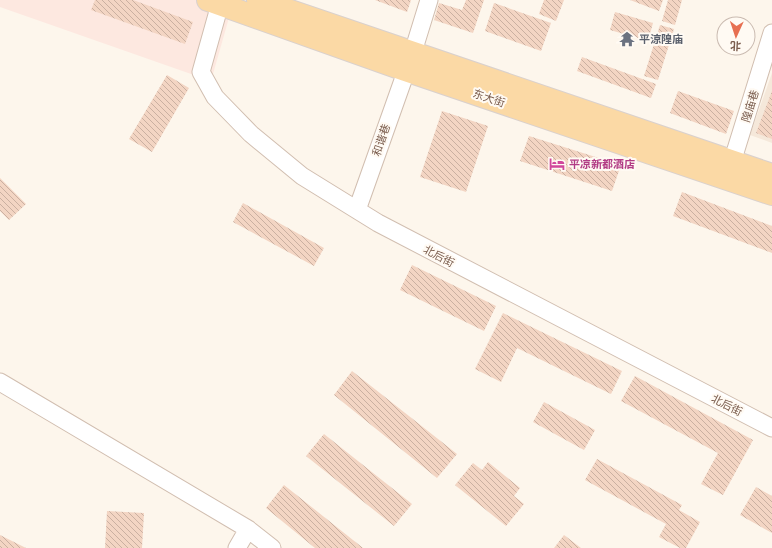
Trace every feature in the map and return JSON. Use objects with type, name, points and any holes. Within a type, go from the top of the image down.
[{"type":"main road","name":"东大街","points":[[258,0],[409,61]]},
{"type":"main road","name":"东大街","points":[[214,2],[409,61],[729,170],[772,194]]},
{"type":"main road","name":"东大街","points":[[729,170],[772,175]]},
{"type":"street","name":"和谐巷","points":[[357,210],[429,0]]},
{"type":"street","name":"北后街","points":[[214,2],[201,72],[215,97],[251,134],[302,176],[399,234],[772,428]]},
{"type":"street","name":"隍庙巷","points":[[729,170],[772,33]]},
{"type":"street","points":[[0,382],[248,528],[272,548]]},
{"type":"street","points":[[237,548],[248,528]]},
{"type":"shaded area","points":[[0,0],[234,0],[211,81],[0,7]]},
{"type":"shaded area","points":[[772,73],[772,143],[750,135]]},
{"type":"building","points":[[95,0],[133,0],[193,22],[185,44],[91,10]]},
{"type":"building","points":[[375,0],[411,0],[407,12]]},
{"type":"building","points":[[466,0],[484,0],[473,33],[434,20],[439,3],[462,10]]},
{"type":"building","points":[[544,0],[564,0],[556,21],[539,14]]},
{"type":"building","points":[[630,0],[663,0],[659,11]]},
{"type":"building","points":[[668,0],[682,0],[675,25],[662,21]]},
{"type":"building","points":[[494,3],[551,23],[541,51],[485,31]]},
{"type":"building","points":[[615,12],[653,23],[648,41],[610,30]]},
{"type":"building","points":[[660,25],[674,29],[658,80],[644,76]]},
{"type":"building","points":[[582,57],[656,84],[651,98],[577,71]]},
{"type":"building","points":[[167,75],[189,88],[152,152],[129,139]]},
{"type":"building","points":[[678,91],[734,111],[726,134],[670,113]]},
{"type":"building","points":[[772,91],[772,139],[756,133]]},
{"type":"building","points":[[442,111],[488,126],[466,192],[420,177]]},
{"type":"building","points":[[529,136],[621,165],[612,191],[520,161]]},
{"type":"building","points":[[0,178],[26,204],[9,220],[0,211]]},
{"type":"building","points":[[682,192],[772,226],[772,253],[673,216]]},
{"type":"building","points":[[243,203],[324,248],[314,266],[233,222]]},
{"type":"building","points":[[412,265],[496,306],[484,331],[400,290]]},
{"type":"building","points":[[503,313],[622,371],[611,394],[517,348],[501,382],[475,369]]},
{"type":"building","points":[[352,371],[457,454],[437,478],[334,395]]},
{"type":"building","points":[[635,376],[753,440],[723,495],[701,484],[718,453],[621,401]]},
{"type":"building","points":[[544,402],[595,430],[584,450],[533,422]]},
{"type":"building","points":[[324,434],[412,504],[394,526],[306,456]]},
{"type":"building","points":[[597,459],[682,505],[679,510],[700,522],[686,548],[680,548],[659,537],[666,524],[585,480]]},
{"type":"building","points":[[488,462],[520,488],[514,496],[524,504],[506,526],[455,485],[473,463],[482,470]]},
{"type":"building","points":[[284,485],[363,548],[315,548],[266,508]]},
{"type":"building","points":[[756,487],[772,496],[772,533],[740,515]]},
{"type":"building","points":[[107,511],[144,513],[142,548],[105,548]]},
{"type":"building","points":[[0,535],[26,548],[0,548]]},
{"type":"building","points":[[564,535],[581,548],[554,548]]},
{"type":"place","name":"平涼隍庙","points":[[627,39]]},
{"type":"place","name":"平凉新都酒店","points":[[557,164]]}]
